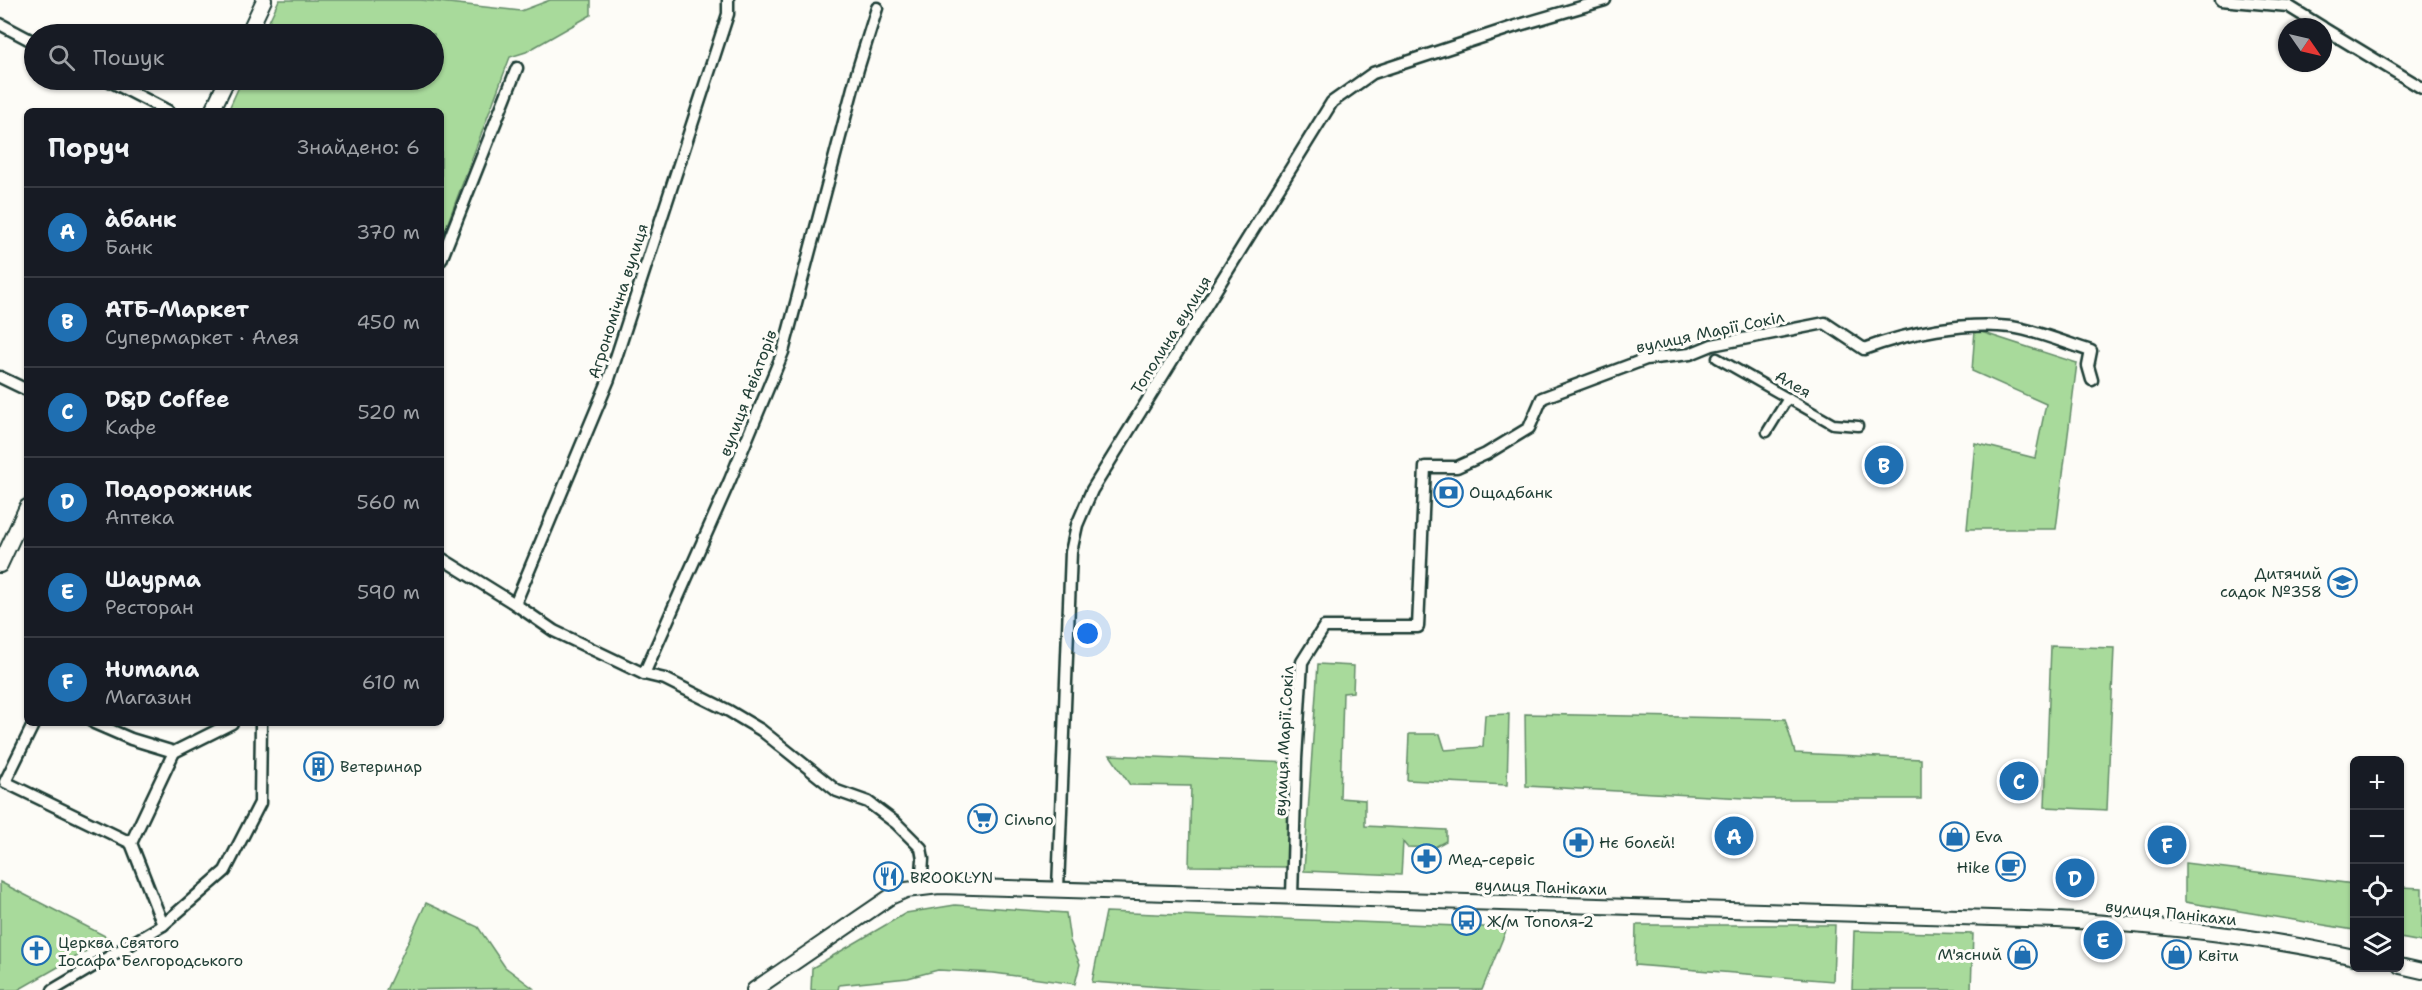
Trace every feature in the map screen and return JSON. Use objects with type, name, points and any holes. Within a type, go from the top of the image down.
[{"type":"street","points":[[253,24],[264,0]]},
{"type":"street","name":"Агрономічна вулиця","points":[[515,604],[609,379],[728,14],[728,0]]},
{"type":"street","name":"Тополина вулиця","points":[[1058,889],[1071,552],[1080,517],[1092,490],[1332,102],[1373,73],[1516,26],[1605,0]]},
{"type":"street","points":[[2221,0],[2288,6],[2308,18]]},
{"type":"street","name":"вулиця Авіаторів","points":[[644,674],[730,480],[783,352],[876,8]]},
{"type":"street","points":[[0,24],[24,37]]},
{"type":"street","points":[[2332,33],[2422,88]]},
{"type":"street","points":[[444,252],[517,68]]},
{"type":"street","points":[[127,90],[162,108]]},
{"type":"street","points":[[213,108],[222,90]]},
{"type":"street","name":"вулиця Марії Сокіл","points":[[1292,896],[1296,759],[1302,662],[1324,627],[1418,627],[1425,467],[1457,467],[1486,454],[1528,428],[1542,398],[1646,359],[1689,354],[1712,345],[1825,323],[1864,350],[1892,339],[1973,326],[2013,327],[2091,351],[2088,366],[2092,380]]},
{"type":"street","name":"Алея","points":[[1717,358],[1833,424],[1858,426]]},
{"type":"street","points":[[0,377],[24,389]]},
{"type":"street","points":[[1767,432],[1788,398]]},
{"type":"street","points":[[0,565],[24,513]]},
{"type":"street","points":[[444,560],[515,604],[554,632],[644,674],[664,679],[753,725],[837,791],[859,797],[878,808],[914,839],[921,848],[923,859],[921,887]]},
{"type":"street","points":[[33,726],[5,782],[131,843],[163,926]]},
{"type":"street","points":[[101,726],[130,739],[174,752]]},
{"type":"street","points":[[131,843],[174,752],[226,726]]},
{"type":"street","points":[[53,990],[163,926],[225,871],[260,803],[261,726]]},
{"type":"street","name":"вулиця Панікахи","points":[[754,990],[890,897],[921,887],[973,885],[2107,922],[2224,934],[2350,956]]},
{"type":"street","points":[[2404,967],[2422,971]]},
{"type":"green space","points":[[279,0],[421,0],[521,11],[550,0],[591,0],[591,15],[526,52],[510,57],[444,233],[444,108],[229,108],[237,90],[444,90],[444,24],[268,24]]},
{"type":"green space","points":[[1975,330],[2077,363],[2056,529],[1967,529],[1975,443],[2035,458],[2046,404],[1972,371]]},
{"type":"green space","points":[[2051,646],[2114,648],[2107,810],[2045,807]]},
{"type":"green space","points":[[1318,664],[1354,666],[1353,692],[1343,693],[1340,798],[1365,800],[1365,826],[1446,830],[1446,841],[1433,848],[1407,847],[1403,842],[1401,875],[1304,871]]},
{"type":"green space","points":[[1509,714],[1507,785],[1407,780],[1409,734],[1440,734],[1445,750],[1483,747],[1485,715]]},
{"type":"green space","points":[[1525,714],[1785,719],[1795,753],[1921,759],[1921,799],[1763,799],[1526,786]]},
{"type":"green space","points":[[1110,755],[1292,763],[1289,867],[1189,866],[1191,786],[1130,785]]},
{"type":"green space","points":[[2185,863],[2350,884],[2350,929],[2185,902]]},
{"type":"green space","points":[[0,882],[109,938],[18,990],[0,990]]},
{"type":"green space","points":[[2404,887],[2422,888],[2422,942],[2404,939]]},
{"type":"green space","points":[[426,903],[478,927],[505,967],[533,988],[386,990]]},
{"type":"green space","points":[[955,905],[1066,913],[1070,941],[1080,964],[1075,984],[994,973],[938,970],[908,978],[839,985],[838,990],[811,990],[812,968],[906,913]]},
{"type":"green space","points":[[1106,912],[1507,928],[1482,990],[1206,990],[1092,982]]},
{"type":"green space","points":[[1636,925],[1835,925],[1833,981],[1635,965]]},
{"type":"green space","points":[[1854,931],[1973,934],[1971,990],[1852,990]]},
{"type":"place","name":"АТБ-Маркет","points":[[1884,465]]},
{"type":"place","name":"Ощадбанк","points":[[1448,492]]},
{"type":"place","name":"Дитячий садок №358","points":[[2343,582]]},
{"type":"place","name":"Ветеринар","points":[[319,766]]},
{"type":"place","name":"D&D Coffee","points":[[2019,781]]},
{"type":"place","name":"Сільпо","points":[[983,819]]},
{"type":"place","name":"а̀банк","points":[[1734,836]]},
{"type":"place","name":"Eva","points":[[1954,836]]},
{"type":"place","name":"Нє болєй!","points":[[1578,842]]},
{"type":"place","name":"Humana","points":[[2167,845]]},
{"type":"place","name":"Мед-сервіс","points":[[1427,859]]},
{"type":"place","name":"Hike","points":[[2011,867]]},
{"type":"place","name":"BROOKLYN","points":[[889,877]]},
{"type":"place","name":"Подорожник","points":[[2075,878]]},
{"type":"place","name":"Ж/м Тополя-2","points":[[1466,921]]},
{"type":"place","name":"Шаурма","points":[[2103,940]]},
{"type":"place","name":"Церква Святого Іосафа Белгородського","points":[[37,951]]},
{"type":"place","name":"М'ясний","points":[[2023,954]]},
{"type":"place","name":"Квіти","points":[[2177,955]]}]
